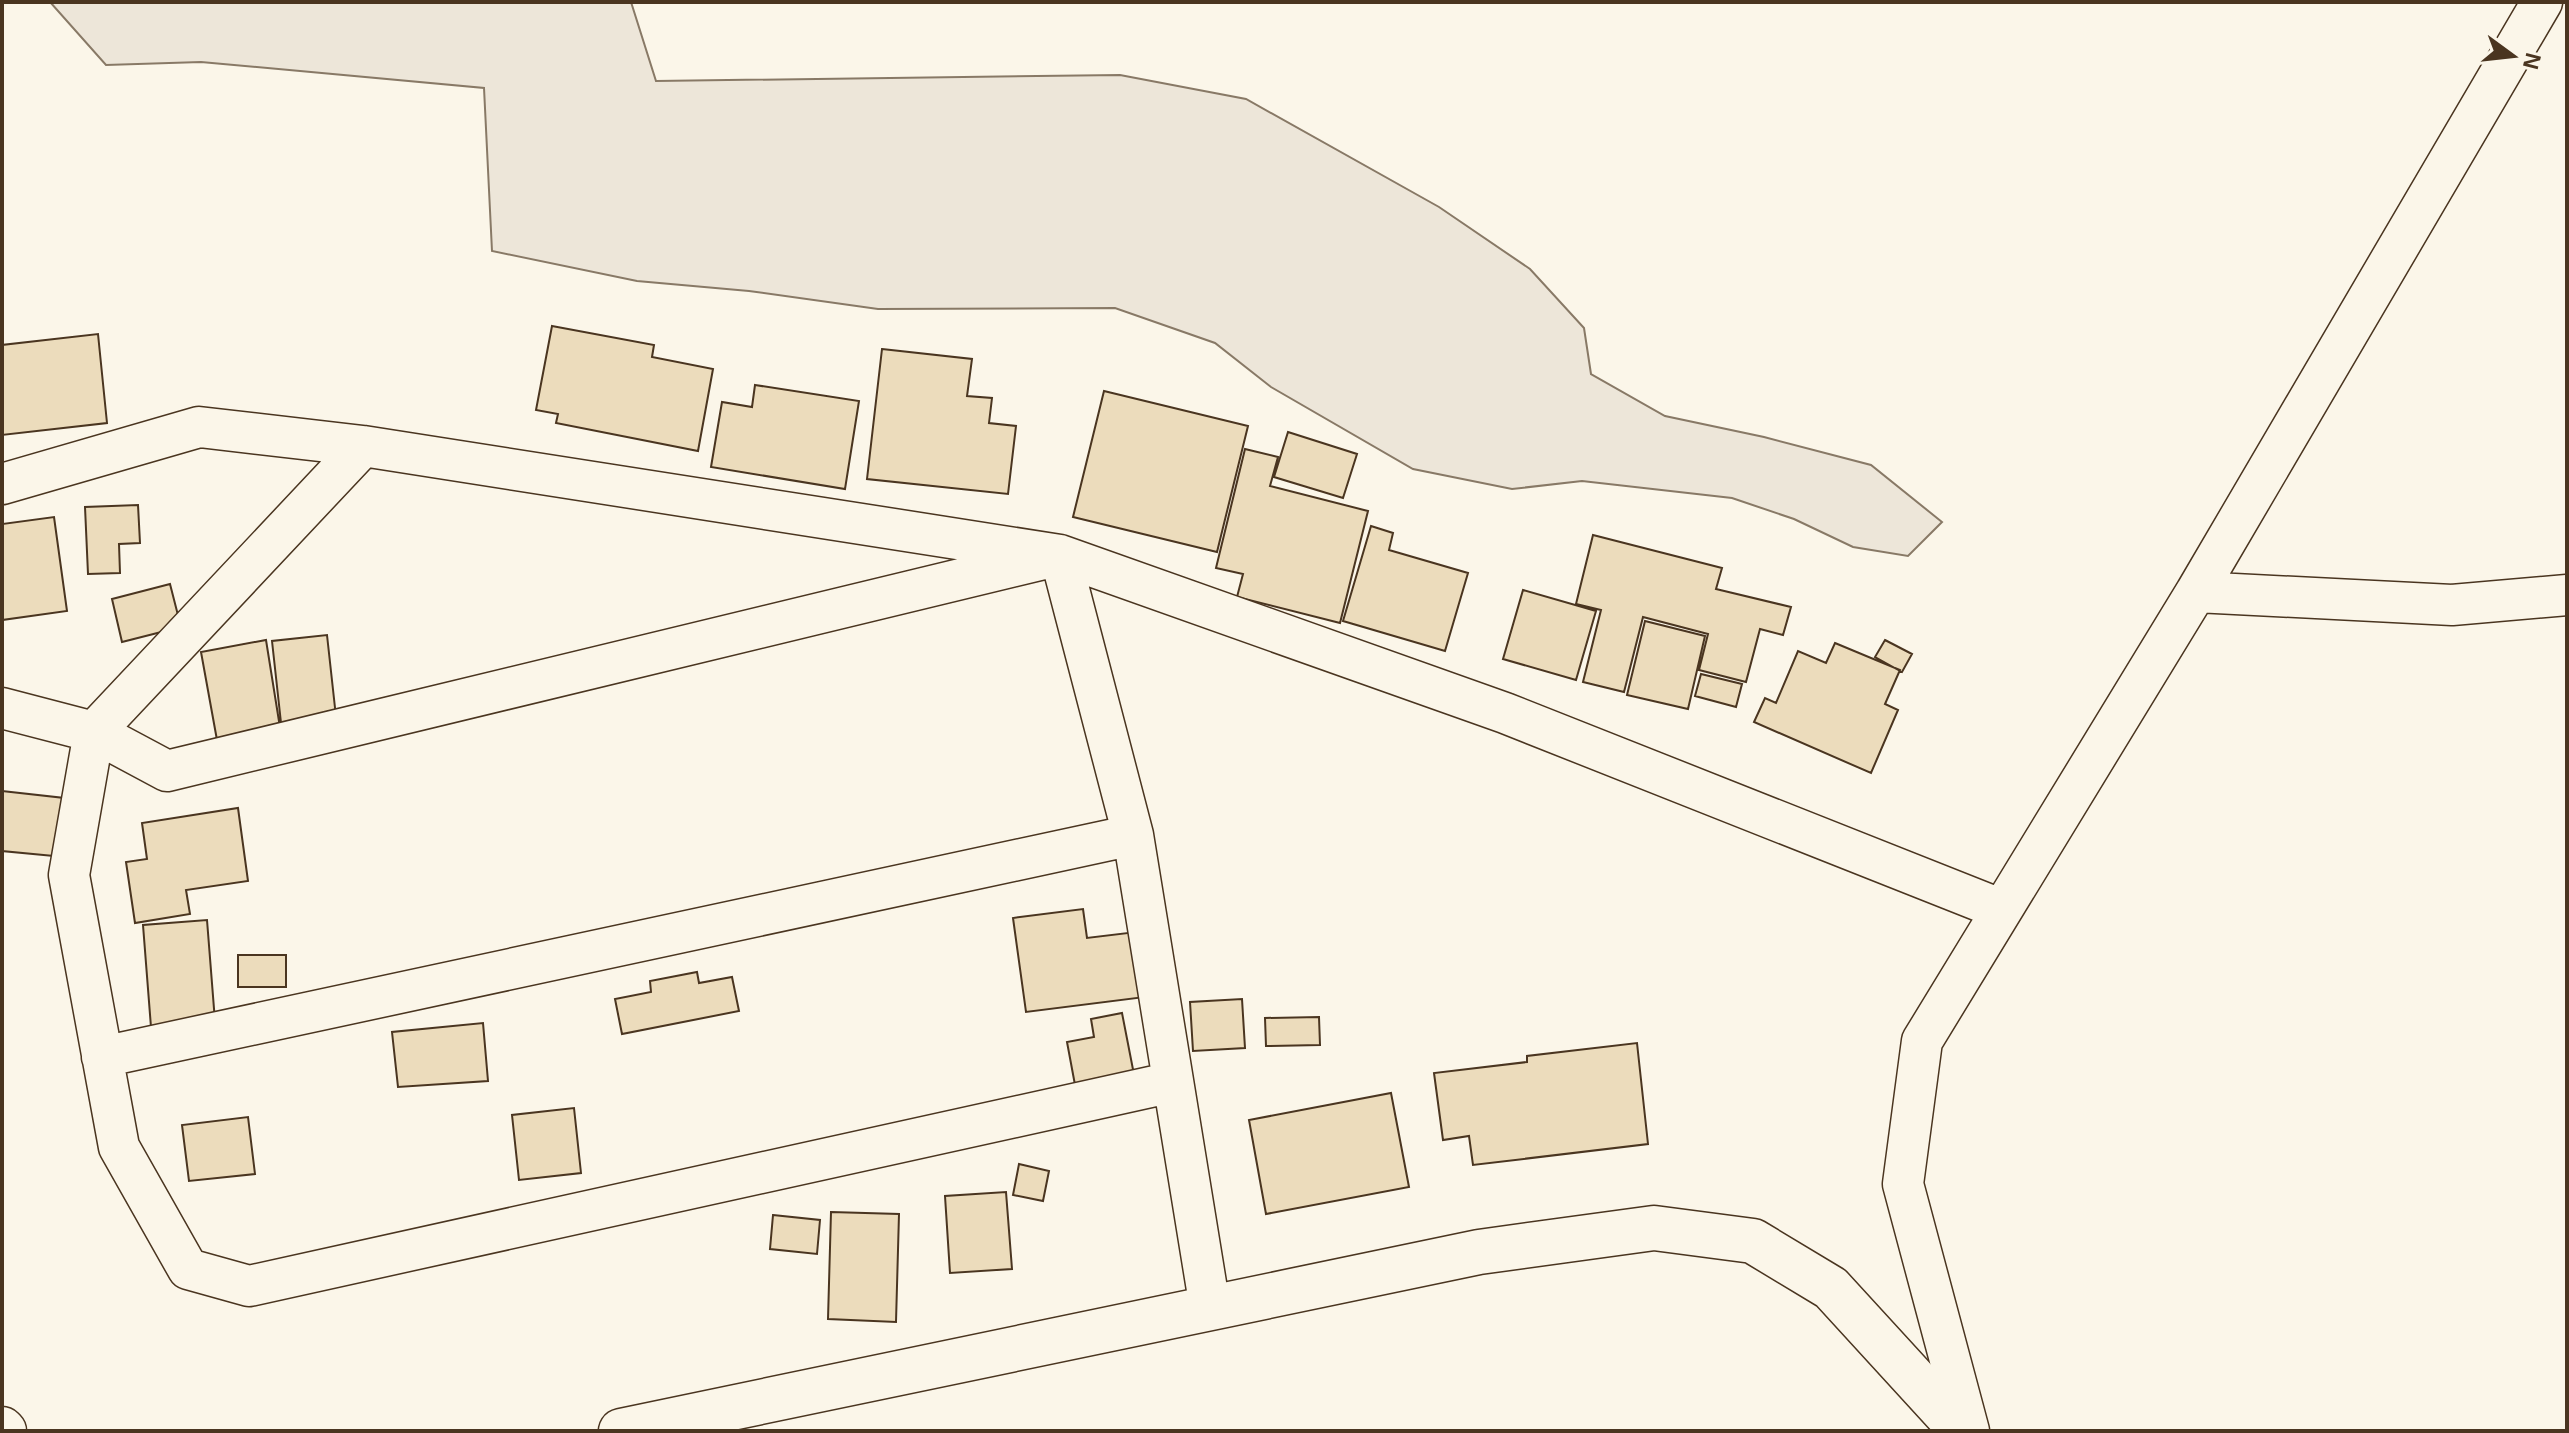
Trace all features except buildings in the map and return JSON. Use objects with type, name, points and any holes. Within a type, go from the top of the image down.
[{"type":"main road","points":[[621,1431],[1479,1252],[1654,1228],[1753,1241],[1831,1288],[1962,1431]]},
{"type":"street","points":[[1969,1431],[1903,1184],[1922,1041],[2196,592],[2542,2]]},
{"type":"street","points":[[2,484],[199,427],[363,446],[1060,555],[1505,713],[2000,909]]},
{"type":"street","points":[[363,446],[94,732],[69,875],[119,1147],[188,1269],[249,1286],[1173,1082]]},
{"type":"street","points":[[2,708],[94,732],[167,771],[1060,555]]},
{"type":"street","points":[[1060,555],[1133,835],[1210,1308]]},
{"type":"street","points":[[2196,592],[2452,605],[2567,595]]},
{"type":"street","points":[[102,1057],[1133,835]]},
{"type":"shaded area","points":[[50,2],[631,2],[656,81],[1120,75],[1246,99],[1439,207],[1530,269],[1584,328],[1591,374],[1665,416],[1764,437],[1871,465],[1942,522],[1908,556],[1853,547],[1794,519],[1732,498],[1582,481],[1512,489],[1413,469],[1271,387],[1215,343],[1115,308],[878,309],[749,291],[637,281],[492,251],[484,88],[201,62],[106,65]]}]
